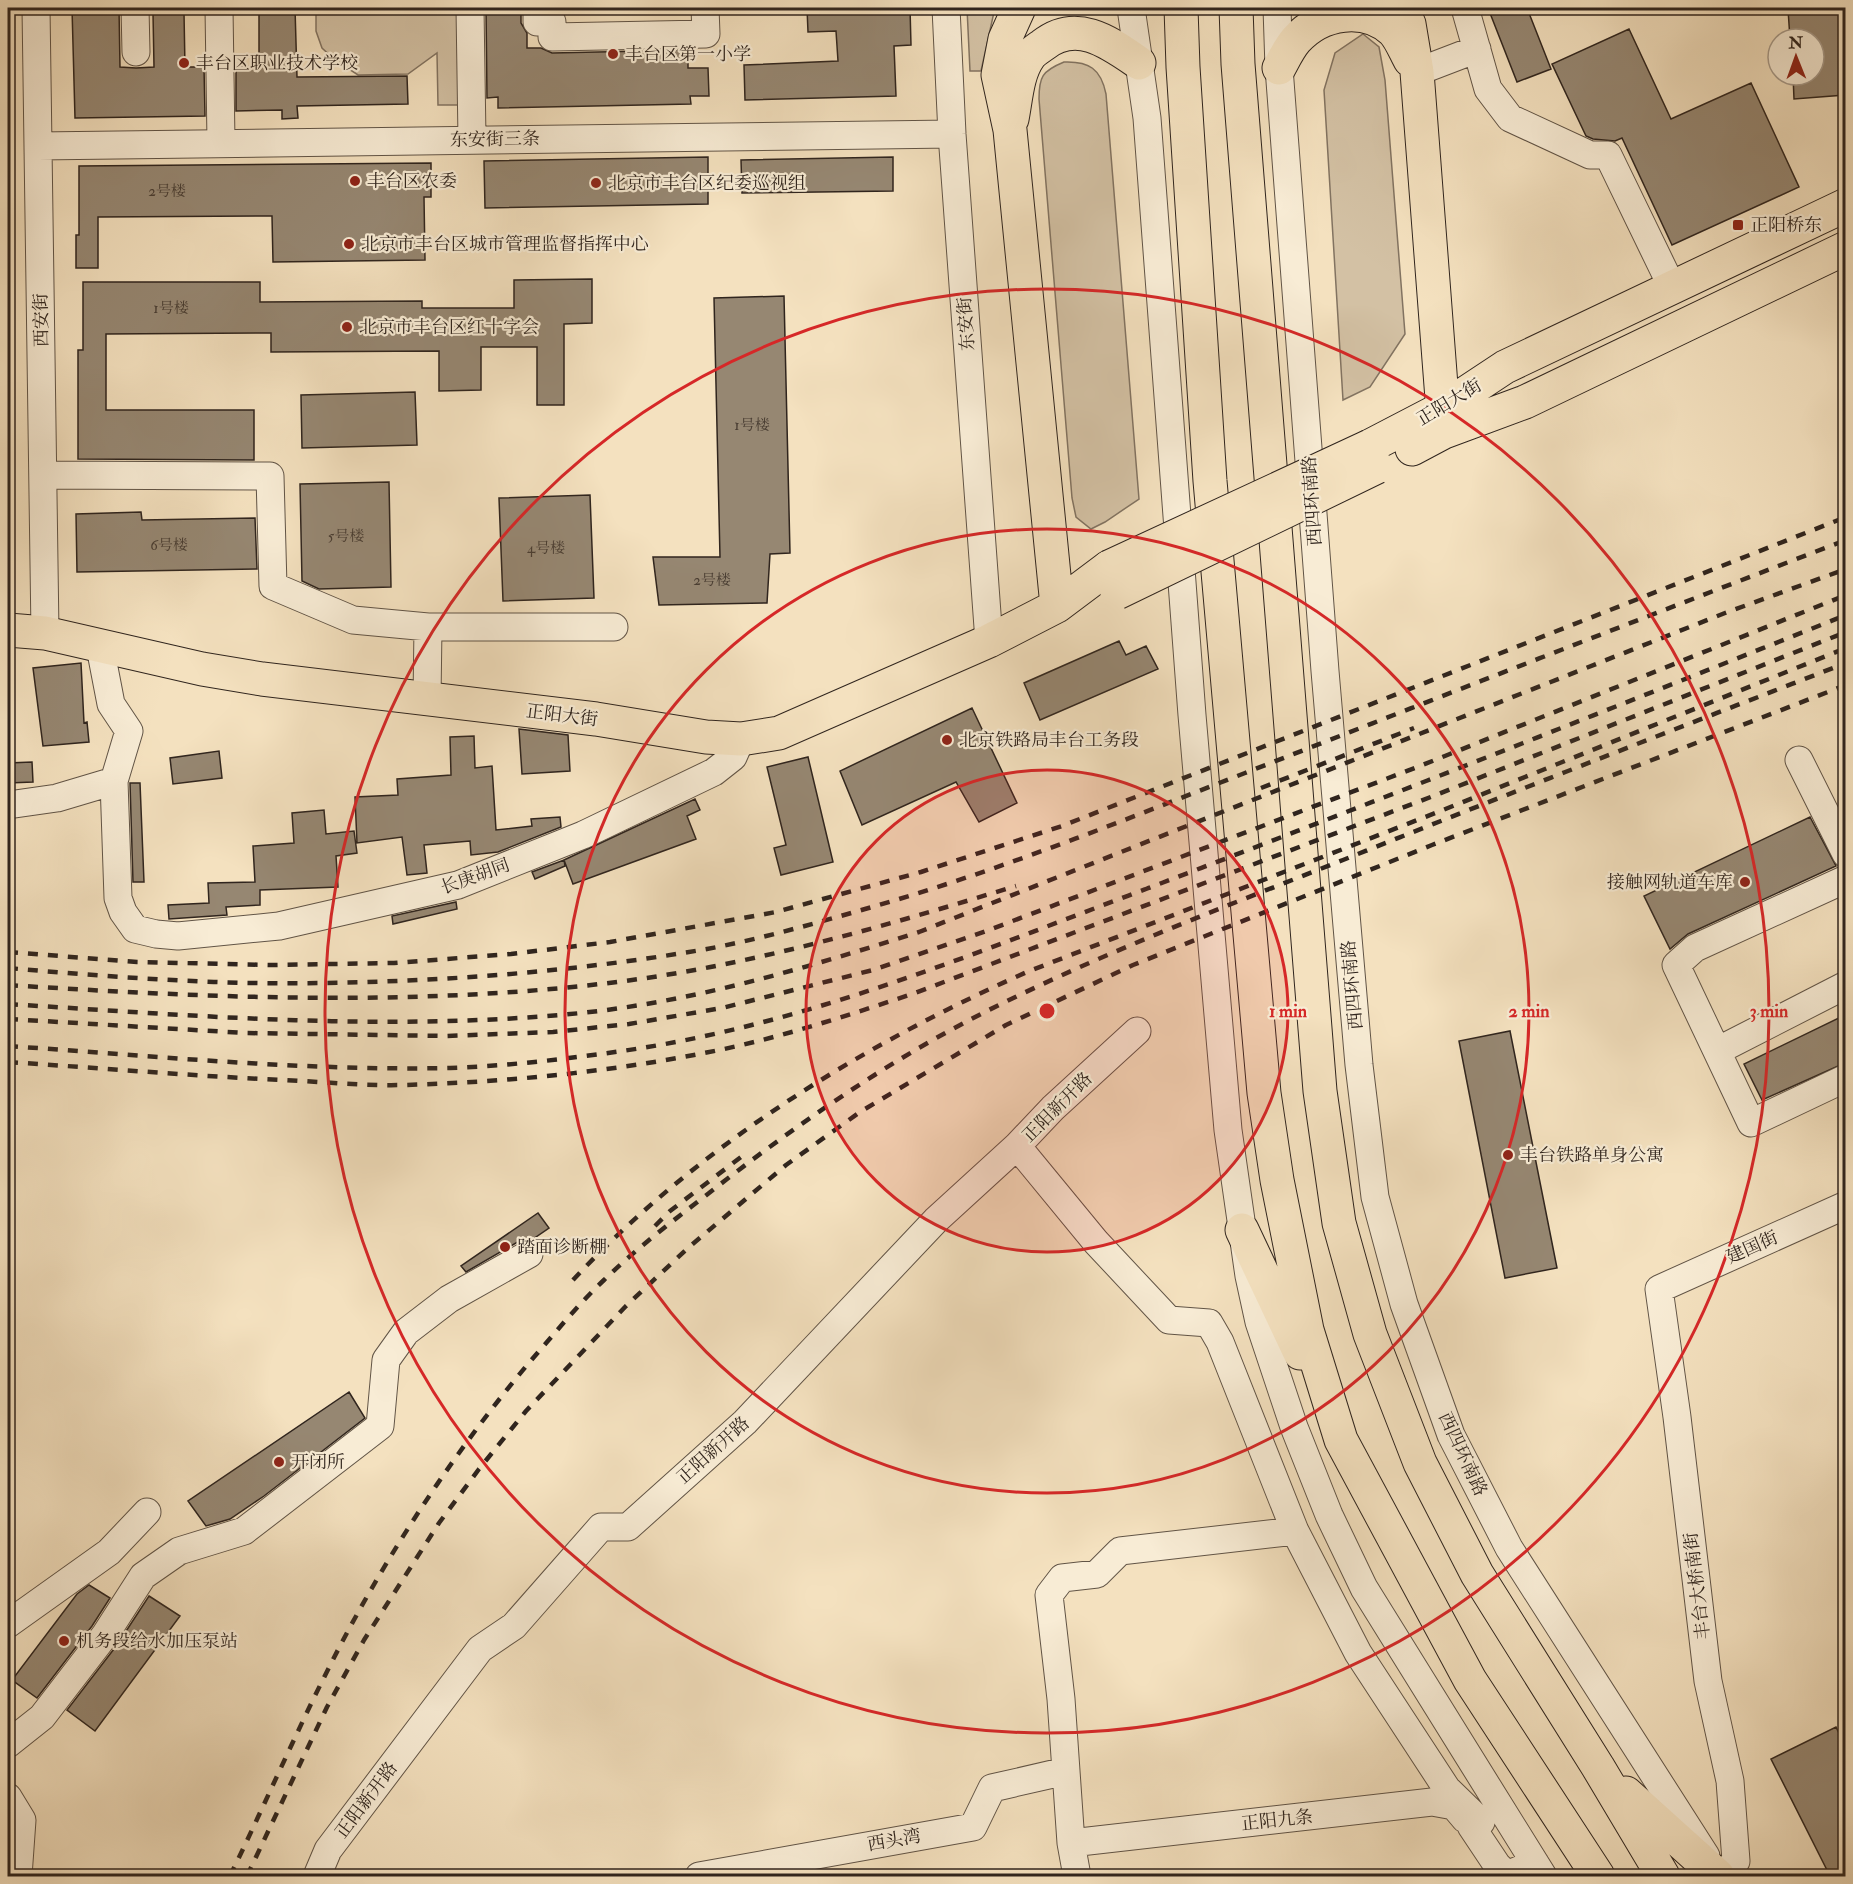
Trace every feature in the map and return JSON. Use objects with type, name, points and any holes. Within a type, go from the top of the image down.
[{"type":"main road","points":[[1019,8],[1005,39],[998,75],[1010,130],[1057,606]]},
{"type":"main road","points":[[1181,8],[1210,481],[1264,1093],[1277,1180],[1307,1330],[1341,1440]]},
{"type":"main road","points":[[1236,8],[1238,64],[1320,1090],[1339,1223],[1370,1334],[1420,1463],[1477,1574],[1599,1767],[1663,1876]]},
{"type":"main road","points":[[1401,8],[1409,24],[1417,72],[1443,420]]},
{"type":"main road","points":[[1279,68],[1296,40],[1318,22],[1347,14],[1370,16],[1394,32],[1417,72]]},
{"type":"main road","points":[[1010,130],[1019,82],[1029,56],[1052,38],[1080,32],[1107,41],[1139,63]]},
{"type":"main road","name":"正阳大街","points":[[8,630],[45,633],[262,680],[596,719],[706,737],[741,739],[779,733],[989,641],[1057,606],[1373,456],[1443,420],[1505,367],[1845,205]]},
{"type":"main road","name":"正阳大街","points":[[1443,420],[1525,402],[1845,248]]},
{"type":"main road","points":[[1242,1230],[1341,1440],[1470,1680],[1598,1876]]},
{"type":"main road","points":[[1599,1767],[1720,1876]]},
{"type":"main road","points":[[1548,1801],[1575,1876]]},
{"type":"street","name":"西安街","points":[[36,8],[45,633]]},
{"type":"street","points":[[135,8],[136,52]]},
{"type":"street","points":[[219,8],[221,142]]},
{"type":"street","points":[[470,8],[472,139]]},
{"type":"street","points":[[537,8],[537,22],[552,22],[552,37],[706,34],[705,8]]},
{"type":"street","name":"东安街","points":[[946,8],[952,134],[989,641]]},
{"type":"street","points":[[1131,8],[1147,118],[1192,715],[1226,1106],[1249,1276],[1259,1322],[1294,1426],[1329,1515],[1364,1588],[1409,1664],[1486,1820],[1497,1865],[1507,1875],[1539,1870]]},
{"type":"street","name":"西四环南路","points":[[1277,8],[1279,68],[1329,719],[1359,1065],[1376,1197],[1404,1304],[1451,1435],[1509,1548],[1720,1876]]},
{"type":"street","points":[[1465,8],[1488,88],[1510,118],[1590,154],[1608,155],[1672,286]]},
{"type":"street","points":[[1417,72],[1477,49]]},
{"type":"street","name":"东安街三条","points":[[38,146],[952,134]]},
{"type":"street","points":[[44,475],[270,476],[273,586],[352,620],[428,627],[614,627]]},
{"type":"street","points":[[427,699],[428,627]]},
{"type":"street","name":"长庚胡同","points":[[100,646],[111,705],[129,731],[114,781],[118,898],[123,912],[135,929],[178,936],[279,926],[458,885],[583,835],[714,771],[733,757],[741,739]]},
{"type":"street","points":[[1799,760],[1845,854]]},
{"type":"street","points":[[8,806],[57,798],[114,781]]},
{"type":"street","points":[[1845,879],[1695,948],[1676,965],[1751,1123],[1845,1078]]},
{"type":"street","points":[[1717,1051],[1845,985]]},
{"type":"street","name":"正阳新开路","points":[[316,1876],[328,1850],[480,1649],[514,1626],[601,1527],[628,1527],[745,1422],[936,1220],[1137,1031]]},
{"type":"street","points":[[1017,1146],[1096,1242],[1169,1320],[1209,1323],[1220,1342],[1295,1531],[1358,1653],[1447,1789],[1486,1820],[1539,1870]]},
{"type":"street","name":"建国街","points":[[1659,1289],[1845,1205]]},
{"type":"street","points":[[8,1744],[42,1717],[105,1635],[143,1576],[179,1551],[243,1531],[380,1426],[386,1360],[406,1332],[449,1299],[529,1254]]},
{"type":"street","name":"丰台大桥南街","points":[[1659,1289],[1677,1417],[1708,1681],[1730,1781],[1736,1861],[1720,1876]]},
{"type":"street","points":[[8,1624],[109,1551],[147,1512]]},
{"type":"street","points":[[1077,1876],[1071,1843],[1061,1699],[1049,1595],[1062,1578],[1097,1574],[1120,1551],[1295,1531]]},
{"type":"street","name":"西头湾","points":[[699,1876],[973,1827],[992,1788],[1066,1771]]},
{"type":"street","points":[[8,1797],[22,1820],[18,1876]]},
{"type":"street","name":"正阳九条","points":[[1071,1843],[1432,1802],[1454,1806],[1486,1820]]},
{"type":"shaded area","points":[[316,8],[463,8],[463,105],[438,105],[437,53],[408,74],[358,75],[335,60],[322,48],[316,31]]},
{"type":"shaded area","points":[[967,8],[997,8],[994,12],[981,71],[970,71]]},
{"type":"shaded area","points":[[1363,34],[1379,47],[1385,80],[1405,334],[1370,387],[1343,400],[1324,90],[1335,53]]},
{"type":"shaded area","points":[[1064,62],[1080,63],[1092,68],[1101,78],[1106,94],[1139,499],[1091,529],[1076,517],[1072,498],[1039,99],[1043,76],[1051,68]]},
{"type":"building","points":[[72,8],[119,8],[120,67],[136,68],[154,67],[153,13],[184,13],[185,67],[204,67],[205,116],[75,118]]},
{"type":"building","points":[[259,8],[295,8],[297,77],[407,76],[408,104],[297,106],[298,118],[282,119],[282,110],[236,111],[236,67],[259,66]]},
{"type":"building","points":[[807,8],[910,8],[911,45],[894,46],[896,96],[745,100],[744,65],[838,61],[836,31],[808,32]]},
{"type":"building","points":[[1488,8],[1527,8],[1551,69],[1517,82]]},
{"type":"building","points":[[1845,8],[1845,95],[1794,99],[1794,87],[1826,87],[1826,27],[1789,27],[1788,9]]},
{"type":"building","points":[[486,9],[521,9],[521,23],[527,33],[527,48],[541,48],[552,53],[688,50],[688,68],[708,68],[709,96],[690,96],[691,104],[498,108],[498,97],[487,98]]},
{"type":"building","points":[[1629,29],[1671,119],[1751,83],[1799,187],[1672,245],[1622,138],[1615,141],[1586,136],[1552,64]]},
{"type":"building","name":"北京市丰台区纪委巡视组","points":[[708,157],[708,204],[485,208],[484,161]]},
{"type":"building","points":[[893,157],[893,191],[742,193],[741,160]]},
{"type":"building","points":[[431,163],[431,197],[424,197],[425,260],[273,262],[272,216],[98,217],[98,268],[76,268],[76,235],[79,235],[79,166]]},
{"type":"building","points":[[592,279],[592,323],[564,324],[564,405],[537,405],[537,347],[481,347],[481,390],[439,391],[439,351],[271,352],[271,333],[106,334],[106,410],[254,410],[254,460],[78,459],[78,350],[83,350],[83,282],[260,282],[260,302],[422,301],[422,308],[514,308],[514,280]]},
{"type":"building","points":[[784,296],[790,553],[770,554],[767,603],[659,605],[653,557],[720,557],[714,298]]},
{"type":"building","points":[[415,392],[417,445],[302,448],[301,395]]},
{"type":"building","points":[[389,482],[391,587],[319,589],[302,581],[300,484]]},
{"type":"building","points":[[590,495],[594,598],[503,601],[499,498]]},
{"type":"building","points":[[141,512],[142,520],[255,518],[257,569],[77,572],[76,514]]},
{"type":"building","points":[[1119,641],[1126,655],[1146,646],[1158,669],[1040,720],[1024,683]]},
{"type":"building","points":[[81,663],[84,723],[87,722],[89,742],[43,746],[33,668]]},
{"type":"building","name":"北京铁路局丰台工务段","points":[[972,708],[1017,803],[979,822],[956,782],[862,825],[840,771]]},
{"type":"building","points":[[519,729],[568,735],[570,771],[522,774]]},
{"type":"building","points":[[474,736],[475,768],[492,766],[496,830],[532,826],[531,819],[560,817],[561,827],[498,852],[471,855],[470,841],[424,845],[427,873],[407,875],[402,837],[357,843],[355,797],[398,795],[397,779],[451,775],[450,737]]},
{"type":"building","points":[[219,751],[222,778],[173,784],[170,758]]},
{"type":"building","points":[[808,757],[833,862],[781,875],[774,848],[786,845],[767,767]]},
{"type":"building","points":[[32,762],[33,782],[8,783],[8,763]]},
{"type":"building","points":[[130,783],[140,783],[144,882],[133,882]]},
{"type":"building","points":[[695,799],[700,810],[687,816],[696,839],[573,884],[564,860]]},
{"type":"building","points":[[324,810],[326,834],[354,831],[357,853],[336,856],[338,887],[260,890],[260,905],[226,907],[227,915],[169,919],[168,905],[209,903],[208,883],[255,882],[253,846],[294,843],[292,813]]},
{"type":"building","name":"接触网轨道车库","points":[[1810,817],[1836,866],[1688,934],[1670,949],[1644,896]]},
{"type":"building","points":[[564,860],[565,866],[535,879],[532,872]]},
{"type":"building","points":[[456,902],[457,909],[393,924],[392,916]]},
{"type":"building","points":[[1845,1015],[1845,1063],[1762,1100],[1744,1064]]},
{"type":"building","name":"丰台铁路单身公寓","points":[[1510,1031],[1557,1268],[1505,1278],[1459,1041]]},
{"type":"building","name":"踏面诊断棚","points":[[538,1213],[549,1228],[533,1239],[521,1240],[466,1272],[461,1266]]},
{"type":"building","name":"开闭所","points":[[349,1392],[365,1418],[264,1496],[230,1519],[206,1526],[188,1501]]},
{"type":"building","name":"机务段给水加压泵站","points":[[89,1585],[110,1598],[92,1626],[37,1698],[12,1680],[77,1594]]},
{"type":"building","points":[[149,1596],[180,1616],[95,1731],[67,1710],[117,1645]]},
{"type":"building","points":[[1836,1727],[1845,1746],[1845,1876],[1830,1876],[1771,1759]]},
{"type":"railway","points":[[8,952],[137,962],[272,965],[394,963],[511,954],[610,942],[776,912],[921,872],[1062,826],[1846,517]]},
{"type":"railway","points":[[8,968],[247,983],[420,980],[593,966],[747,941],[914,895],[1057,846],[1846,540]]},
{"type":"railway","points":[[8,1004],[294,1020],[438,1021],[509,1019],[581,1013],[624,1008],[710,991],[794,970],[919,932],[1725,613],[1846,569]]},
{"type":"railway","points":[[8,1019],[246,1033],[447,1036],[553,1032],[629,1024],[722,1008],[873,970],[989,930],[1420,766],[1846,595]]},
{"type":"railway","points":[[8,1046],[284,1065],[450,1068],[536,1062],[622,1051],[757,1024],[888,984],[1017,938],[1409,788],[1846,615]]},
{"type":"railway","points":[[8,1062],[215,1076],[404,1085],[565,1074],[724,1049],[820,1024],[915,993],[1436,795],[1846,632]]},
{"type":"railway","points":[[573,1280],[622,1231],[673,1186],[728,1143],[843,1067],[903,1032],[965,1001],[1027,972],[1438,812],[1846,648]]},
{"type":"railway","points":[[230,1876],[349,1629],[392,1554],[466,1444],[519,1375],[568,1318],[618,1266],[759,1154],[860,1084],[930,1041],[1086,964],[1531,785],[1846,663]]},
{"type":"railway","points":[[247,1876],[327,1707],[364,1640],[439,1523],[479,1469],[526,1411],[626,1306],[688,1248],[786,1165],[860,1112],[1006,1025],[1133,965],[1432,845],[1846,685]]},
{"type":"railway","points":[[1261,788],[1414,728]]},
{"type":"railway","points":[[8,985],[160,994],[312,998],[465,995],[541,990],[668,975],[768,955],[818,943],[1016,886]]},
{"type":"railway","points":[[655,1226],[670,1211],[741,1157]]},
{"type":"place","name":"丰台区第一小学","points":[[613,54]]},
{"type":"place","name":"丰台区职业技术学校","points":[[184,63]]},
{"type":"place","name":"丰台区农委","points":[[355,181]]},
{"type":"place","name":"北京市丰台区纪委巡视组","points":[[596,183]]},
{"type":"place","name":"正阳桥东","points":[[1738,225]]},
{"type":"place","name":"北京市丰台区城市管理监督指挥中心","points":[[349,244]]},
{"type":"place","name":"北京市丰台区红十字会","points":[[347,327]]},
{"type":"place","name":"北京铁路局丰台工务段","points":[[947,740]]},
{"type":"place","name":"接触网轨道车库","points":[[1745,882]]},
{"type":"place","name":"丰台铁路单身公寓","points":[[1508,1155]]},
{"type":"place","name":"踏面诊断棚","points":[[505,1247]]},
{"type":"place","name":"开闭所","points":[[279,1462]]},
{"type":"place","name":"机务段给水加压泵站","points":[[64,1641]]}]
